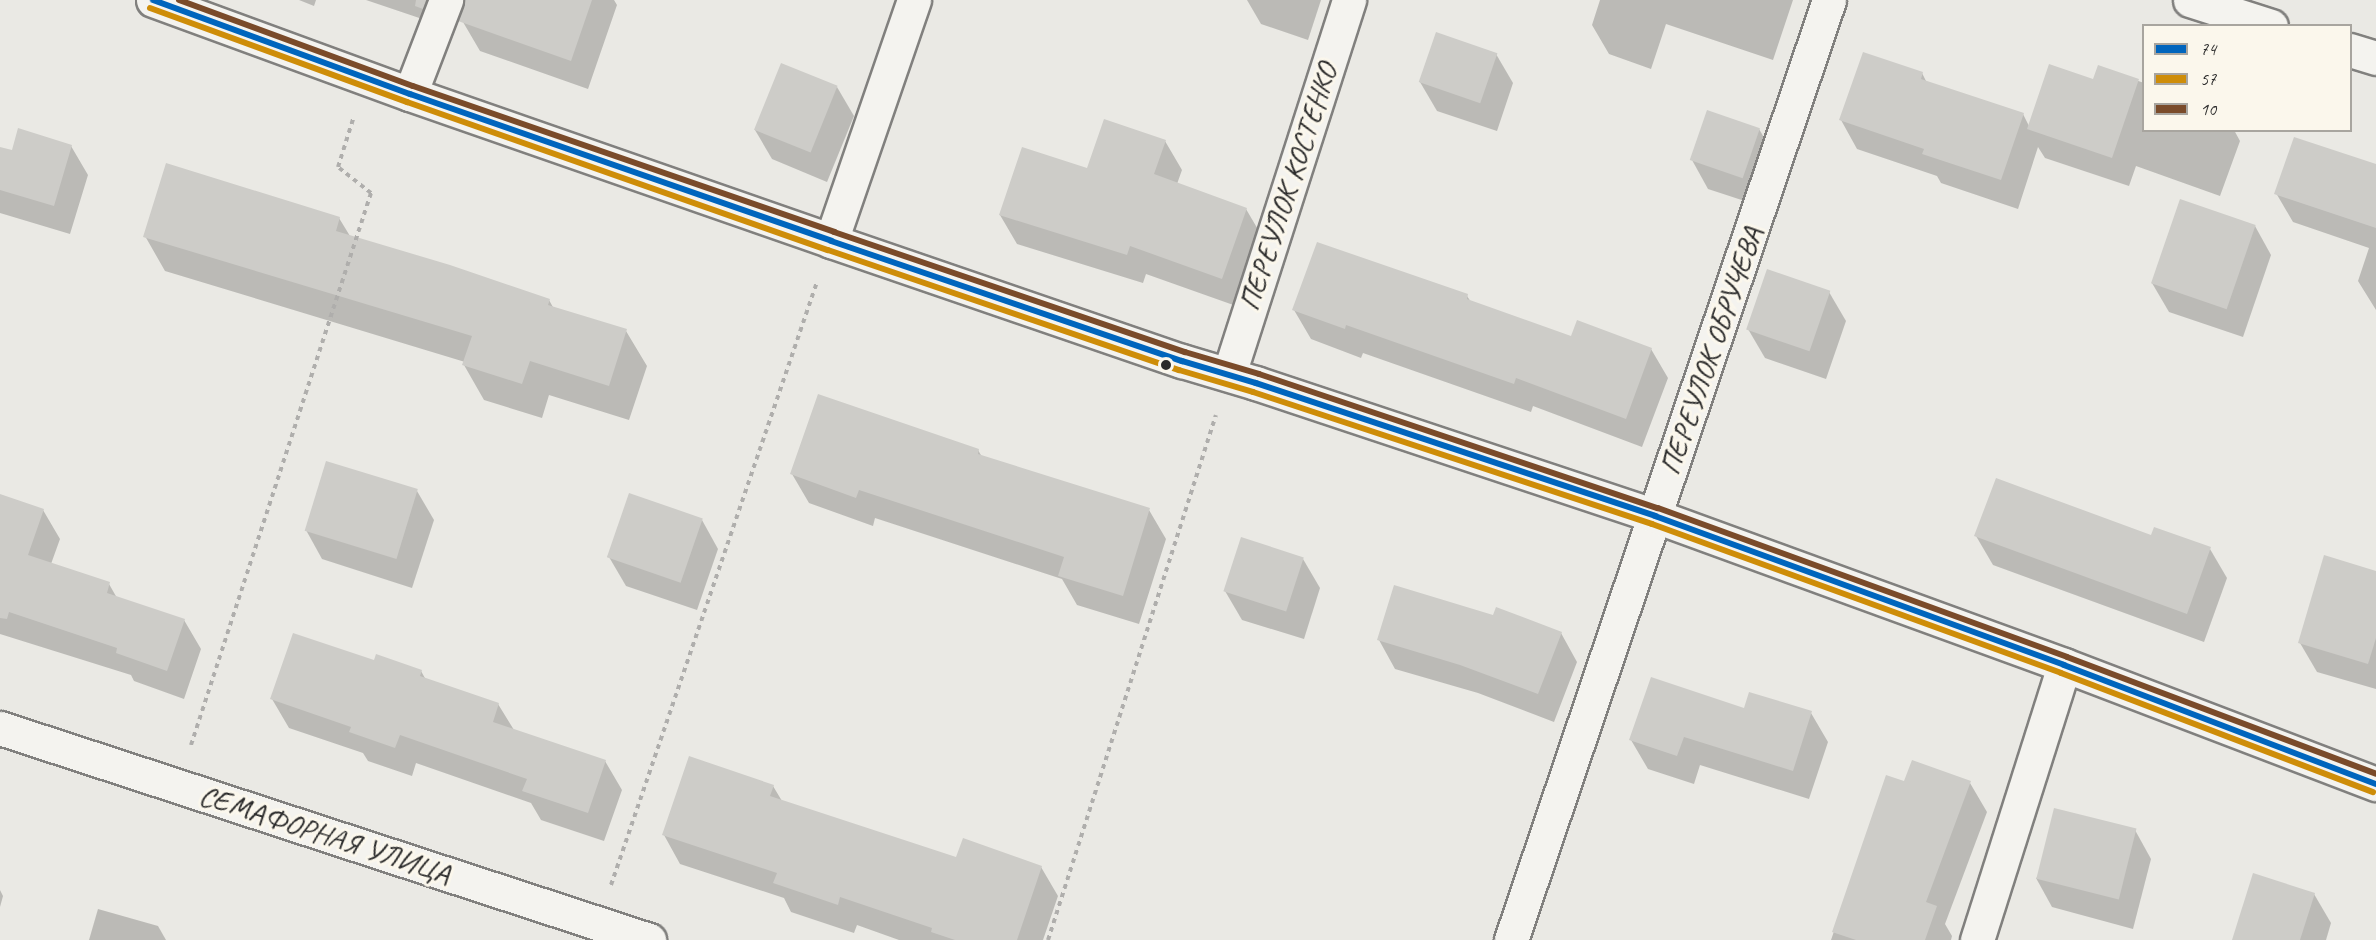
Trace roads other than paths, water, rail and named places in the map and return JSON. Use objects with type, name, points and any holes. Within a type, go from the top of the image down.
[{"type":"street","points":[[153,0],[410,94],[831,241],[1182,361],[1229,374],[1655,516],[2064,665],[2376,784]]},
{"type":"street","points":[[410,94],[446,0]]},
{"type":"street","points":[[831,241],[914,0]]},
{"type":"street","name":"ПЕРЕУЛОК КОСТЕНКО","points":[[1229,374],[1349,0]]},
{"type":"street","name":"ПЕРЕУЛОК ОБРУЧЕВА","points":[[1511,940],[1829,0]]},
{"type":"street","points":[[2190,0],[2265,24]]},
{"type":"street","points":[[2352,51],[2376,58]]},
{"type":"street","points":[[1977,940],[2064,665]]},
{"type":"street","name":"СЕМАФОРНАЯ УЛИЦА","points":[[0,728],[649,940]]}]
